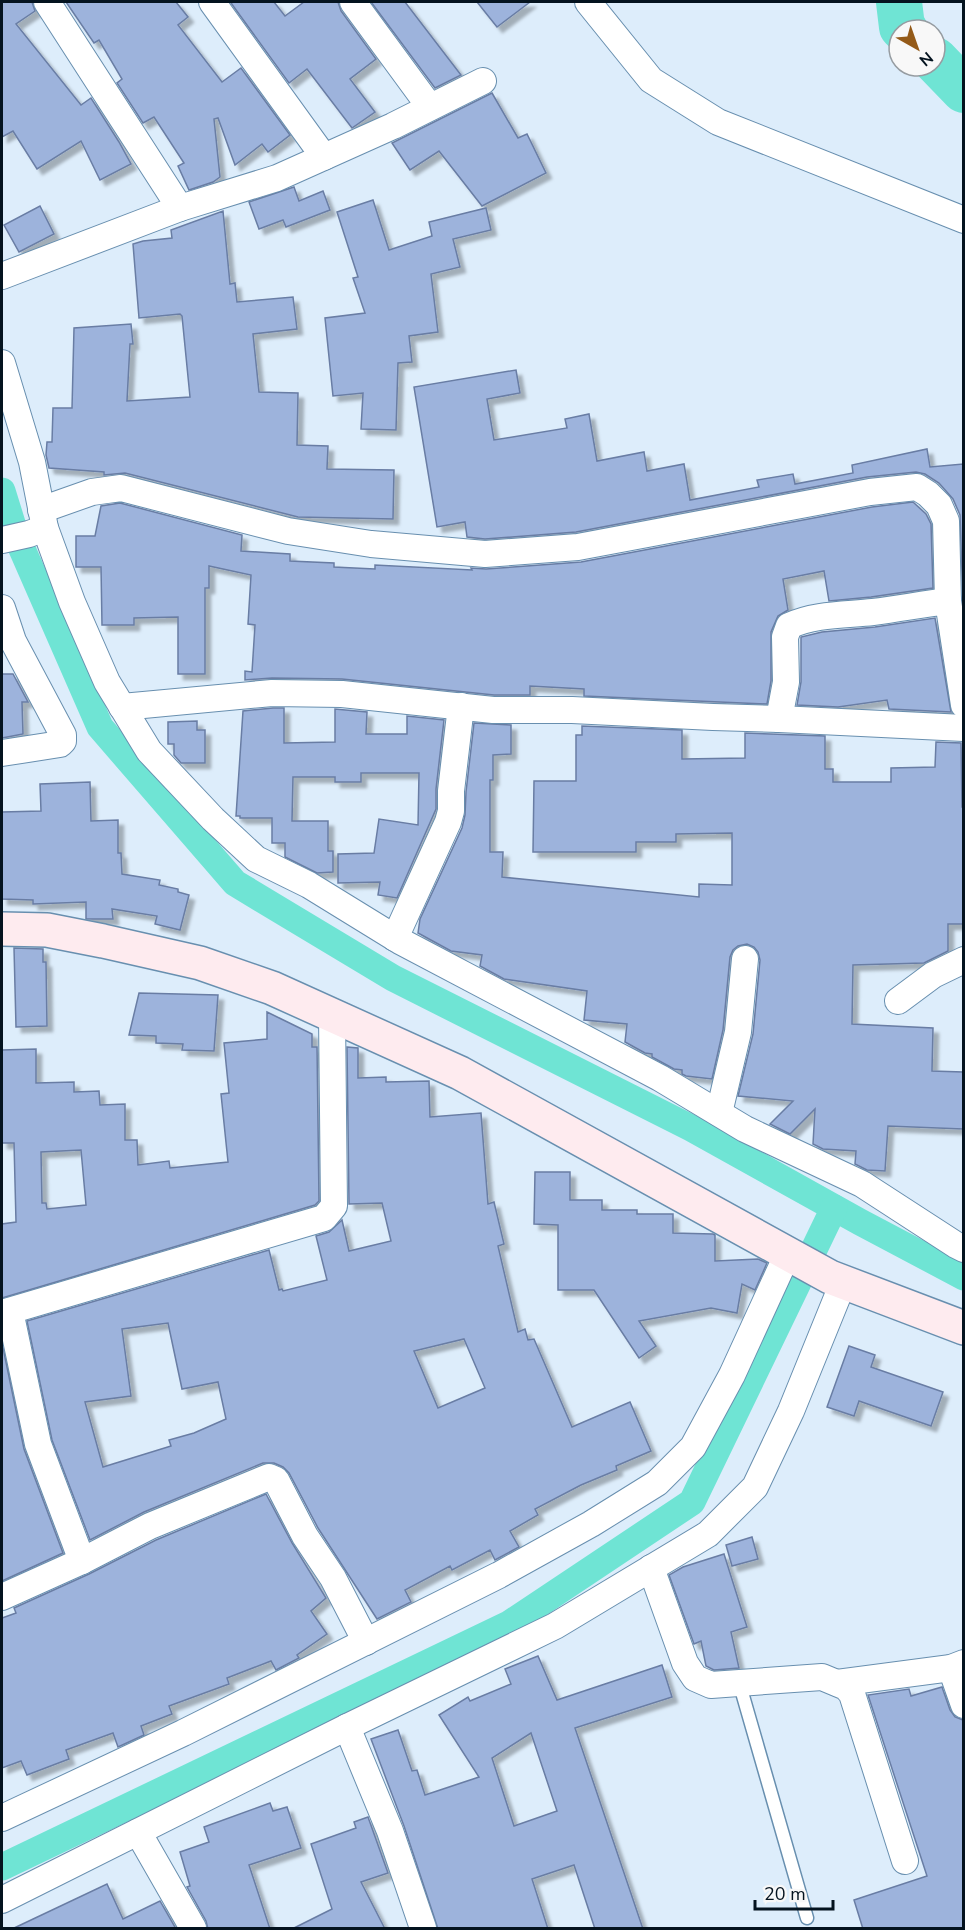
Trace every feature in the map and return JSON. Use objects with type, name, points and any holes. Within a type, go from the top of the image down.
[{"type":"main road","points":[[2,929],[47,930],[200,963],[272,988],[460,1073],[836,1280],[963,1328]]},
{"type":"street","points":[[47,2],[180,208]]},
{"type":"street","points":[[212,2],[324,157]]},
{"type":"street","points":[[352,2],[430,107]]},
{"type":"street","points":[[588,2],[651,80],[718,122],[963,220]]},
{"type":"street","points":[[2,276],[180,208],[277,178],[483,81]]},
{"type":"street","points":[[2,363],[32,462],[39,524],[107,682],[149,751],[213,819],[256,859],[309,885],[395,938],[660,1078],[745,1129],[862,1184],[963,1249]]},
{"type":"street","points":[[2,540],[39,524],[92,492],[121,488],[288,531],[371,544],[485,554],[578,547],[870,492],[916,487],[928,494],[939,505],[946,521],[963,705]]},
{"type":"street","points":[[2,608],[13,641],[63,735],[63,741],[60,744],[2,753]]},
{"type":"street","points":[[778,718],[786,682],[785,637],[789,626],[798,621],[839,614],[954,611]]},
{"type":"street","points":[[122,707],[272,693],[342,694],[493,710],[572,710],[963,728]]},
{"type":"street","points":[[395,938],[448,822],[461,706]]},
{"type":"street","points":[[719,1113],[738,1032],[745,959]]},
{"type":"street","points":[[898,1001],[933,975],[963,960]]},
{"type":"street","points":[[82,1561],[38,1444],[6,1312],[324,1218],[334,1206],[332,1015]]},
{"type":"street","points":[[2,1818],[183,1733],[499,1575],[591,1524],[657,1483],[693,1447],[732,1375],[791,1256]]},
{"type":"street","points":[[2,1900],[347,1727],[555,1626],[708,1534],[755,1487],[791,1411],[836,1280]]},
{"type":"street","points":[[2,1597],[82,1561],[150,1526],[269,1477],[276,1480],[305,1536],[333,1578],[366,1642]]},
{"type":"street","points":[[651,1568],[685,1663],[695,1678],[711,1685],[822,1677],[846,1687],[852,1694],[904,1861]]},
{"type":"street","points":[[837,1683],[957,1665],[963,1705]]},
{"type":"street","points":[[347,1727],[390,1832],[423,1929]]},
{"type":"street","points":[[138,1832],[193,1929]]},
{"type":"lane","points":[[739,1682],[807,1918]]},
{"type":"building","points":[[2,2],[32,2],[35,11],[16,24],[81,105],[91,98],[131,164],[100,180],[81,141],[37,169],[13,131],[2,137]]},
{"type":"building","points":[[66,2],[176,2],[188,17],[178,25],[222,82],[241,68],[290,135],[268,152],[262,144],[235,165],[218,118],[214,119],[220,177],[213,182],[189,190],[178,166],[184,163],[154,117],[143,123],[117,83],[122,79],[99,40],[94,43]]},
{"type":"building","points":[[274,2],[285,16],[304,2],[338,2],[341,11],[376,59],[350,79],[375,112],[352,128],[307,69],[289,83],[231,3]]},
{"type":"building","points":[[371,2],[405,2],[461,75],[435,88]]},
{"type":"building","points":[[477,2],[530,2],[497,27]]},
{"type":"building","points":[[492,93],[518,138],[527,134],[546,173],[482,206],[439,151],[410,170],[392,143]]},
{"type":"building","points":[[294,187],[299,201],[323,191],[330,210],[286,227],[283,220],[259,229],[249,202]]},
{"type":"building","points":[[373,200],[389,250],[432,236],[429,222],[486,208],[491,230],[453,239],[460,267],[431,274],[438,332],[409,336],[412,362],[398,363],[396,430],[361,429],[363,393],[333,396],[325,318],[365,313],[353,278],[358,277],[337,212]]},
{"type":"building","points":[[40,206],[54,234],[19,252],[4,225]]},
{"type":"building","points":[[223,211],[230,284],[235,283],[237,302],[293,297],[297,329],[253,334],[259,392],[298,393],[297,445],[328,446],[327,469],[394,470],[393,519],[298,517],[125,473],[104,475],[104,472],[49,468],[46,455],[47,442],[52,442],[53,408],[72,408],[74,328],[131,324],[133,344],[130,344],[127,401],[190,397],[182,316],[180,314],[139,318],[133,244],[172,238],[171,230]]},
{"type":"building","points":[[516,370],[520,393],[487,399],[494,440],[567,428],[565,419],[589,414],[597,461],[644,452],[647,471],[684,464],[690,500],[759,487],[757,480],[793,474],[795,484],[853,473],[852,465],[927,449],[930,467],[963,464],[963,603],[960,515],[953,499],[939,483],[925,474],[916,472],[867,477],[576,532],[485,539],[467,537],[465,522],[437,527],[414,387]]},
{"type":"building","points":[[913,502],[926,514],[931,524],[933,588],[829,601],[824,571],[783,579],[788,610],[778,616],[771,632],[771,681],[767,704],[584,696],[584,689],[530,686],[530,695],[494,695],[342,679],[245,680],[245,671],[252,672],[255,625],[248,624],[251,575],[209,566],[209,588],[205,588],[205,674],[178,674],[178,617],[134,618],[134,625],[102,625],[101,567],[76,567],[76,536],[95,536],[101,506],[120,503],[242,535],[241,551],[290,554],[290,561],[334,563],[334,567],[375,569],[375,565],[472,570],[471,568],[486,569],[581,562],[872,507]]},
{"type":"building","points":[[935,618],[951,712],[889,709],[887,700],[838,707],[797,705],[801,682],[801,637],[822,632]]},
{"type":"building","points":[[2,674],[13,674],[28,702],[22,702],[23,734],[2,738]]},
{"type":"building","points":[[284,708],[284,743],[335,742],[335,709],[367,712],[366,734],[407,734],[407,716],[444,720],[436,809],[397,898],[378,895],[380,882],[338,883],[338,854],[374,853],[379,819],[418,825],[419,773],[361,773],[361,782],[335,782],[335,777],[293,777],[292,821],[328,821],[328,851],[333,851],[333,872],[317,873],[285,857],[285,843],[272,843],[272,818],[236,816],[243,711]]},
{"type":"building","points":[[197,721],[197,730],[205,730],[205,763],[181,763],[174,755],[174,744],[168,744],[168,722]]},
{"type":"building","points":[[474,723],[511,725],[511,754],[493,755],[493,780],[490,780],[490,852],[503,852],[502,877],[699,897],[699,884],[732,885],[732,833],[676,834],[676,842],[636,842],[636,852],[533,852],[534,781],[576,781],[576,735],[582,735],[582,726],[682,730],[682,759],[745,758],[745,733],[825,736],[825,769],[833,769],[833,782],[891,782],[891,768],[935,767],[936,742],[961,743],[963,924],[948,924],[948,951],[924,963],[853,965],[852,1024],[933,1028],[932,1071],[963,1072],[963,1129],[888,1126],[885,1171],[867,1170],[855,1164],[856,1151],[823,1149],[813,1144],[815,1109],[790,1134],[770,1124],[793,1101],[738,1096],[753,1034],[760,960],[754,947],[747,944],[738,946],[730,957],[723,1030],[712,1079],[686,1076],[682,1074],[682,1070],[674,1069],[652,1057],[652,1054],[645,1053],[625,1042],[627,1024],[584,1020],[587,991],[504,979],[480,966],[482,955],[451,951],[418,933],[420,919],[462,828]]},
{"type":"building","points":[[90,782],[91,821],[118,820],[118,853],[121,853],[122,874],[160,880],[159,885],[178,889],[178,892],[189,895],[180,930],[155,924],[157,916],[112,909],[113,919],[86,919],[86,902],[33,904],[33,900],[2,899],[2,812],[41,811],[40,784]]},
{"type":"building","points":[[14,948],[43,949],[43,962],[46,962],[47,1026],[16,1027]]},
{"type":"building","points":[[139,993],[218,995],[214,1051],[182,1050],[183,1044],[156,1043],[156,1036],[129,1035]]},
{"type":"building","points":[[267,1012],[312,1034],[312,1047],[317,1047],[319,1201],[315,1205],[2,1298],[2,1224],[16,1222],[14,1143],[2,1143],[2,1050],[36,1049],[36,1083],[74,1082],[74,1092],[99,1091],[100,1105],[125,1104],[125,1140],[137,1140],[138,1165],[169,1161],[170,1168],[228,1162],[221,1094],[229,1093],[224,1043],[267,1039]],"holes":[[[81,1150],[86,1205],[47,1209],[46,1203],[42,1203],[41,1152]]]},
{"type":"building","points":[[347,1047],[358,1048],[358,1078],[386,1077],[386,1082],[429,1081],[430,1117],[481,1113],[488,1204],[494,1202],[504,1244],[498,1246],[518,1332],[525,1329],[528,1340],[534,1339],[572,1427],[630,1402],[651,1451],[616,1466],[617,1470],[581,1485],[535,1509],[538,1515],[510,1531],[519,1547],[495,1560],[490,1550],[452,1570],[450,1566],[405,1590],[411,1602],[377,1619],[318,1528],[289,1473],[274,1463],[263,1463],[144,1512],[90,1540],[52,1440],[27,1321],[269,1250],[279,1290],[327,1280],[316,1236],[329,1232],[342,1220],[349,1251],[391,1241],[382,1203],[349,1204]],"holes":[[[168,1323],[182,1389],[218,1382],[226,1419],[194,1433],[169,1440],[171,1446],[103,1467],[85,1402],[131,1396],[122,1329]],[[464,1339],[485,1388],[438,1408],[414,1351]]]},
{"type":"building","points":[[535,1172],[570,1172],[570,1200],[602,1200],[602,1210],[637,1210],[637,1214],[673,1214],[673,1233],[715,1235],[715,1261],[758,1259],[767,1263],[755,1290],[742,1284],[737,1313],[711,1308],[639,1321],[656,1346],[639,1358],[594,1290],[558,1290],[558,1225],[534,1224]]},
{"type":"building","points":[[2,1343],[24,1449],[63,1553],[2,1581]]},
{"type":"building","points":[[849,1346],[875,1355],[871,1367],[943,1392],[931,1426],[859,1401],[854,1416],[827,1407]]},
{"type":"building","points":[[266,1494],[292,1543],[326,1598],[311,1611],[327,1634],[297,1655],[299,1658],[276,1670],[271,1661],[227,1678],[229,1684],[169,1706],[172,1714],[141,1726],[144,1735],[118,1747],[113,1733],[66,1750],[69,1759],[27,1775],[21,1761],[2,1768],[2,1618],[16,1613],[14,1608],[156,1540]]},
{"type":"building","points":[[752,1537],[758,1559],[732,1566],[726,1545]]},
{"type":"building","points":[[724,1554],[747,1627],[731,1632],[739,1668],[714,1670],[706,1666],[701,1641],[694,1644],[669,1575],[683,1567]]},
{"type":"building","points":[[538,1656],[557,1700],[662,1665],[672,1697],[575,1728],[643,1929],[595,1929],[574,1865],[532,1879],[548,1929],[438,1929],[404,1826],[371,1739],[398,1730],[412,1771],[417,1770],[425,1795],[479,1777],[439,1715],[468,1697],[470,1701],[511,1684],[505,1669]],"holes":[[[531,1733],[557,1811],[514,1826],[492,1758]]]},
{"type":"building","points":[[942,1687],[950,1710],[955,1717],[963,1720],[963,1929],[863,1929],[854,1900],[927,1876],[868,1695],[909,1689],[911,1696]]},
{"type":"building","points":[[270,1803],[273,1811],[287,1807],[301,1848],[249,1865],[270,1929],[208,1929],[187,1887],[190,1886],[180,1852],[209,1842],[204,1827]]},
{"type":"building","points":[[368,1817],[388,1873],[361,1882],[385,1929],[292,1929],[332,1909],[311,1844],[356,1828],[354,1822]]},
{"type":"building","points":[[107,1884],[123,1919],[160,1901],[176,1929],[12,1929]]},
{"type":"waterway","points":[[899,2],[901,18]]},
{"type":"waterway","points":[[947,72],[964,90]]},
{"type":"waterway","points":[[2,491],[15,533],[100,727],[235,883],[393,978],[691,1128],[964,1277]]},
{"type":"waterway","points":[[2,1867],[509,1624],[692,1502],[834,1208]]}]
